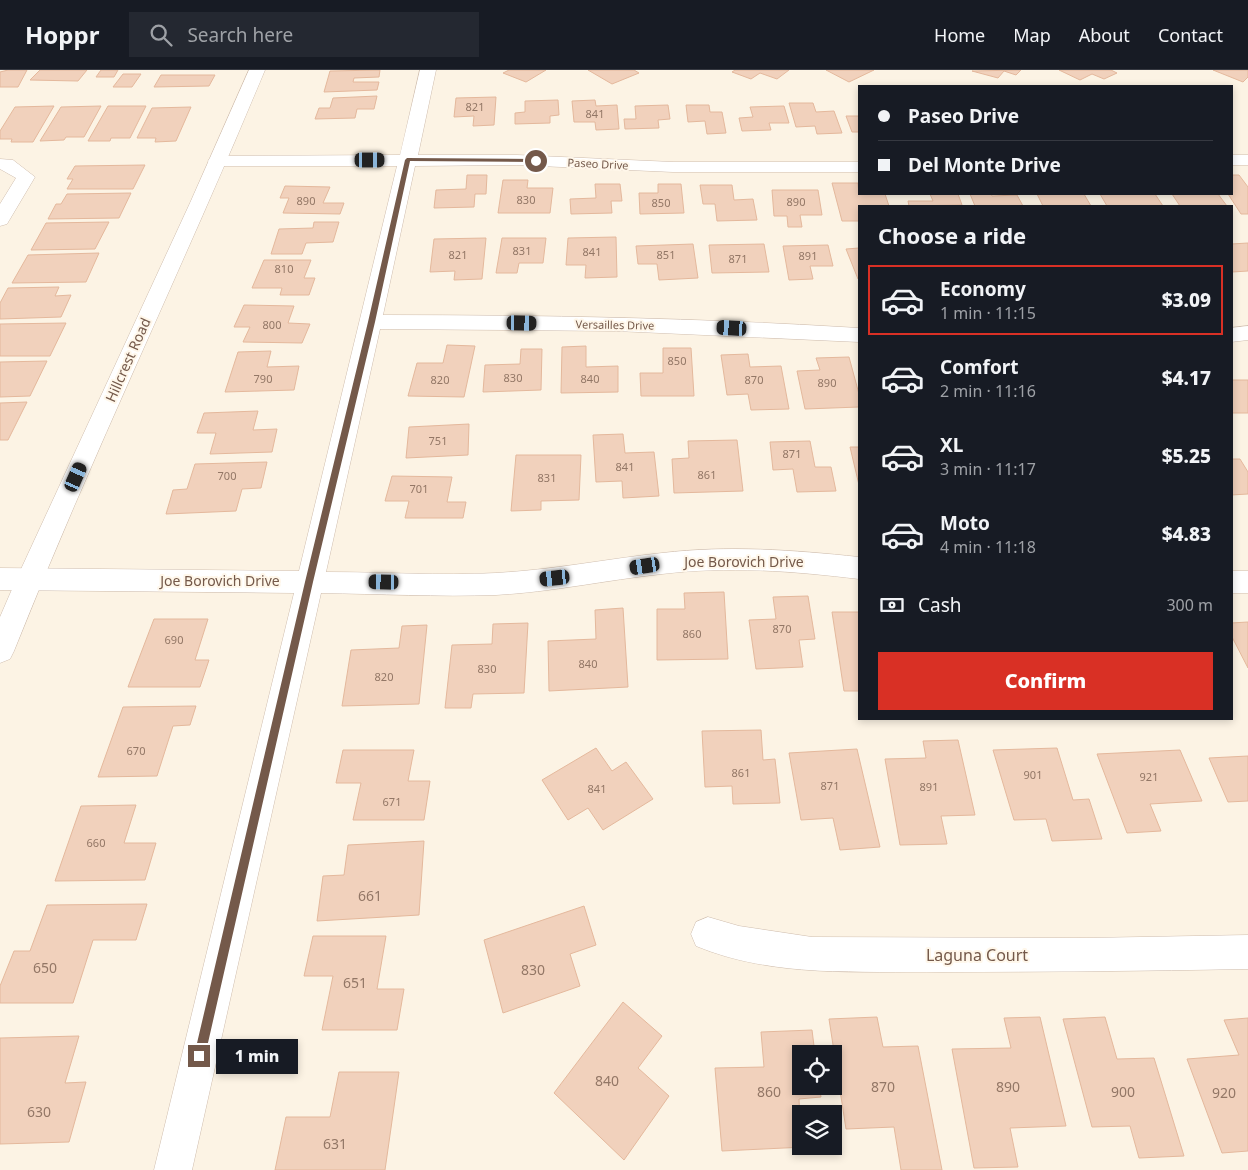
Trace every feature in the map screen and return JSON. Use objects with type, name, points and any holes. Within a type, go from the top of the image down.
[{"type":"street","name":"Hillcrest Road","points":[[0,650],[257,70]]},
{"type":"street","points":[[173,1170],[309,582],[372,322],[428,70]]},
{"type":"street","name":"Paseo Drive","points":[[217,161],[518,160],[673,167],[858,167]]},
{"type":"street","points":[[1233,160],[1248,160]]},
{"type":"street","points":[[0,164],[7,164],[26,177],[0,220]]},
{"type":"street","name":"Versailles Drive","points":[[372,322],[502,322],[714,328],[858,335]]},
{"type":"street","points":[[1233,335],[1248,333]]},
{"type":"street","name":"Joe Borovich Drive","points":[[0,579],[496,584],[575,576],[663,563],[730,559],[795,561],[858,568]]},
{"type":"street","points":[[1233,582],[1248,582]]},
{"type":"street","name":"Laguna Court","points":[[708,934],[739,943],[812,954],[1087,956],[1248,952]]},
{"type":"building","points":[[27,70],[18,87],[0,87],[0,72]]},
{"type":"building","points":[[40,70],[87,70],[78,81],[30,80]]},
{"type":"building","points":[[101,70],[118,70],[114,77],[96,77]]},
{"type":"building","points":[[380,70],[379,77],[354,78],[353,82],[379,82],[377,90],[324,92],[330,71]]},
{"type":"building","points":[[509,70],[546,70],[526,82],[503,73]]},
{"type":"building","points":[[588,70],[634,70],[639,73],[612,84]]},
{"type":"building","points":[[735,70],[789,70],[777,79],[760,73],[751,79],[732,72]]},
{"type":"building","points":[[826,70],[874,70],[849,82]]},
{"type":"building","points":[[1021,70],[1016,75],[1004,71],[998,78],[972,71]]},
{"type":"building","points":[[1059,70],[1111,70],[1117,73],[1104,79],[1092,74],[1080,80]]},
{"type":"building","points":[[1213,70],[1248,70],[1248,77],[1243,82]]},
{"type":"building","points":[[123,74],[141,74],[132,87],[113,87]]},
{"type":"building","points":[[161,75],[215,75],[209,86],[154,87]]},
{"type":"building","points":[[377,96],[374,109],[357,109],[355,118],[315,119],[319,108],[330,108],[333,98]]},
{"type":"building","points":[[496,97],[494,125],[473,126],[474,116],[454,117],[456,98]]},
{"type":"building","points":[[558,100],[559,115],[550,116],[550,123],[515,124],[515,113],[525,112],[525,101]]},
{"type":"building","points":[[595,100],[596,106],[617,105],[619,129],[596,130],[595,122],[574,122],[572,101]]},
{"type":"building","points":[[789,103],[813,103],[816,112],[834,111],[842,133],[817,134],[815,126],[796,127]]},
{"type":"building","points":[[668,105],[670,119],[658,120],[659,128],[625,129],[624,119],[636,119],[635,106]]},
{"type":"building","points":[[686,105],[709,105],[710,112],[722,112],[726,133],[707,134],[705,121],[688,122]]},
{"type":"building","points":[[54,106],[33,142],[11,142],[12,139],[0,139],[0,131],[15,107]]},
{"type":"building","points":[[101,106],[84,137],[66,137],[64,140],[40,141],[61,107]]},
{"type":"building","points":[[108,106],[146,106],[130,138],[111,138],[110,141],[88,141]]},
{"type":"building","points":[[784,106],[789,123],[769,123],[771,130],[742,131],[739,118],[753,117],[750,107]]},
{"type":"building","points":[[191,107],[176,141],[155,142],[156,138],[137,138],[152,108]]},
{"type":"building","points":[[846,116],[858,116],[858,132],[852,132]]},
{"type":"building","points":[[145,165],[133,189],[67,189],[73,179],[67,179],[75,166]]},
{"type":"building","points":[[467,175],[487,175],[486,194],[475,194],[474,207],[434,208],[436,190],[466,189]]},
{"type":"building","points":[[1233,175],[1239,175],[1248,187],[1248,214],[1241,214],[1229,195],[1233,195]]},
{"type":"building","points":[[503,180],[528,180],[527,188],[553,188],[550,213],[498,213]]},
{"type":"building","points":[[832,183],[858,183],[858,195],[885,195],[889,205],[858,205],[858,221],[842,221]]},
{"type":"building","points":[[595,184],[620,184],[622,201],[611,201],[612,213],[571,214],[570,199],[596,198]]},
{"type":"building","points":[[658,184],[681,184],[684,213],[640,214],[639,193],[658,193]]},
{"type":"building","points":[[700,185],[732,185],[734,200],[753,199],[757,220],[717,221],[715,204],[703,204]]},
{"type":"building","points":[[285,186],[330,187],[323,203],[344,203],[340,214],[283,213],[289,198],[280,198]]},
{"type":"building","points":[[772,190],[818,190],[822,215],[800,215],[802,227],[788,227],[787,216],[774,216]]},
{"type":"building","points":[[131,193],[119,218],[48,219],[56,204],[61,204],[67,194]]},
{"type":"building","points":[[930,195],[958,195],[962,205],[909,205],[908,201],[933,201]]},
{"type":"building","points":[[970,195],[1017,195],[1022,205],[975,205]]},
{"type":"building","points":[[1038,195],[1085,195],[1090,205],[1042,205]]},
{"type":"building","points":[[1101,195],[1156,195],[1162,205],[1106,205]]},
{"type":"building","points":[[1173,195],[1219,195],[1226,205],[1179,205]]},
{"type":"building","points":[[109,222],[95,249],[31,250],[46,223]]},
{"type":"building","points":[[314,222],[339,222],[333,242],[306,243],[302,254],[271,254],[279,229],[313,228]]},
{"type":"building","points":[[616,237],[617,277],[585,278],[586,265],[566,265],[568,238]]},
{"type":"building","points":[[486,238],[482,279],[454,280],[455,271],[430,272],[434,239]]},
{"type":"building","points":[[502,238],[546,238],[543,263],[519,263],[517,273],[496,273]]},
{"type":"building","points":[[1248,243],[1248,271],[1233,272],[1233,244]]},
{"type":"building","points":[[693,244],[698,278],[659,280],[657,264],[638,264],[636,246]]},
{"type":"building","points":[[764,244],[769,272],[712,273],[709,245]]},
{"type":"building","points":[[828,245],[833,266],[810,266],[813,279],[789,280],[783,246]]},
{"type":"building","points":[[858,248],[858,279],[846,249]]},
{"type":"building","points":[[99,253],[86,282],[12,283],[28,255]]},
{"type":"building","points":[[264,260],[311,260],[304,278],[315,278],[309,295],[280,295],[282,288],[252,288]]},
{"type":"building","points":[[59,287],[55,296],[71,295],[61,317],[0,319],[0,303],[8,288]]},
{"type":"building","points":[[244,305],[294,306],[288,323],[310,324],[302,343],[243,342],[250,327],[234,327]]},
{"type":"building","points":[[66,323],[50,356],[0,356],[0,324]]},
{"type":"building","points":[[447,345],[475,346],[464,397],[408,396],[417,363],[443,363]]},
{"type":"building","points":[[586,346],[586,367],[618,366],[618,392],[561,393],[562,347]]},
{"type":"building","points":[[663,348],[691,348],[694,396],[641,396],[640,373],[663,373]]},
{"type":"building","points":[[521,349],[542,349],[541,390],[483,392],[485,365],[520,364]]},
{"type":"building","points":[[271,351],[267,367],[299,366],[294,390],[225,392],[238,352]]},
{"type":"building","points":[[748,354],[750,367],[781,366],[789,409],[751,410],[748,394],[727,395],[721,355]]},
{"type":"building","points":[[849,357],[858,390],[858,407],[805,409],[797,371],[820,370],[816,358]]},
{"type":"building","points":[[47,361],[30,396],[0,397],[0,362]]},
{"type":"building","points":[[1233,380],[1248,380],[1248,413],[1233,413]]},
{"type":"building","points":[[27,402],[8,440],[0,440],[0,403]]},
{"type":"building","points":[[258,411],[253,430],[277,429],[272,452],[210,454],[216,433],[197,433],[204,413]]},
{"type":"building","points":[[469,424],[468,455],[406,458],[409,427]]},
{"type":"building","points":[[623,434],[625,453],[654,452],[659,496],[623,498],[622,481],[596,482],[593,435]]},
{"type":"building","points":[[737,440],[743,491],[674,493],[672,459],[689,458],[688,441]]},
{"type":"building","points":[[810,441],[815,467],[831,467],[836,491],[797,492],[793,469],[773,470],[770,442]]},
{"type":"building","points":[[850,447],[858,447],[858,481]]},
{"type":"building","points":[[516,455],[581,455],[579,500],[541,501],[541,510],[511,511]]},
{"type":"building","points":[[1233,459],[1240,459],[1248,472],[1248,494],[1233,495]]},
{"type":"building","points":[[267,462],[261,488],[242,489],[236,511],[166,514],[173,490],[187,489],[195,464]]},
{"type":"building","points":[[392,476],[452,477],[447,502],[466,502],[463,518],[405,518],[409,501],[385,501]]},
{"type":"building","points":[[724,592],[728,659],[657,660],[657,609],[685,609],[684,593]]},
{"type":"building","points":[[808,596],[815,639],[799,640],[803,667],[756,669],[749,620],[776,619],[773,597]]},
{"type":"building","points":[[623,608],[628,687],[549,691],[548,641],[596,639],[595,610]]},
{"type":"building","points":[[832,612],[858,612],[858,691],[844,691]]},
{"type":"building","points":[[154,619],[208,619],[195,660],[209,660],[200,687],[128,687]]},
{"type":"building","points":[[1248,622],[1248,668],[1233,639],[1233,623]]},
{"type":"building","points":[[528,623],[524,693],[473,694],[471,708],[445,708],[452,645],[492,644],[493,624]]},
{"type":"building","points":[[427,625],[419,704],[342,706],[351,650],[399,648],[402,626]]},
{"type":"building","points":[[196,706],[190,725],[173,726],[157,776],[98,777],[123,707]]},
{"type":"building","points":[[761,730],[763,760],[775,759],[780,803],[733,804],[732,786],[705,787],[702,731]]},
{"type":"building","points":[[958,740],[975,815],[941,816],[947,844],[900,845],[885,759],[926,758],[923,741]]},
{"type":"building","points":[[596,748],[612,771],[626,762],[653,799],[603,830],[588,808],[568,820],[542,780]]},
{"type":"building","points":[[1057,748],[1073,800],[1089,799],[1102,839],[1052,841],[1046,819],[1014,820],[993,750]]},
{"type":"building","points":[[857,749],[880,847],[840,850],[833,818],[801,820],[789,753]]},
{"type":"building","points":[[343,750],[414,750],[408,781],[430,781],[424,820],[353,820],[361,783],[336,783]]},
{"type":"building","points":[[1180,750],[1202,801],[1150,804],[1161,831],[1127,833],[1097,754]]},
{"type":"building","points":[[1248,756],[1248,801],[1228,802],[1209,758]]},
{"type":"building","points":[[136,805],[124,843],[156,843],[145,880],[55,881],[81,806]]},
{"type":"building","points":[[424,841],[419,915],[317,921],[323,876],[344,875],[348,845]]},
{"type":"building","points":[[147,904],[136,940],[93,940],[73,1003],[0,1003],[0,986],[14,951],[30,951],[47,905]]},
{"type":"building","points":[[584,906],[596,945],[570,954],[580,986],[503,1013],[484,940]]},
{"type":"building","points":[[313,936],[386,936],[377,989],[404,989],[397,1030],[322,1030],[333,976],[304,976]]},
{"type":"building","points":[[623,1002],[662,1036],[638,1068],[669,1096],[624,1160],[554,1093]]},
{"type":"building","points":[[877,1017],[883,1047],[918,1046],[942,1170],[901,1170],[894,1127],[846,1129],[841,1095],[842,1045],[833,1045],[829,1019]]},
{"type":"building","points":[[1040,1017],[1066,1126],[1010,1128],[1018,1167],[974,1168],[952,1049],[1011,1048],[1004,1018]]},
{"type":"building","points":[[1105,1017],[1117,1059],[1154,1058],[1184,1156],[1139,1158],[1130,1126],[1092,1127],[1063,1019]]},
{"type":"building","points":[[1248,1018],[1248,1151],[1222,1153],[1187,1059],[1239,1055],[1224,1020]]},
{"type":"building","points":[[812,1030],[814,1045],[792,1045],[792,1095],[821,1095],[821,1097],[799,1099],[799,1105],[792,1105],[792,1148],[722,1151],[715,1068],[764,1067],[761,1032]]},
{"type":"building","points":[[79,1036],[65,1083],[86,1082],[69,1142],[0,1144],[0,1038]]},
{"type":"building","points":[[339,1072],[399,1072],[385,1170],[275,1170],[286,1117],[330,1117]]},
{"type":"route","points":[[199,1056],[309,582],[372,322],[407,160],[536,161]]}]
